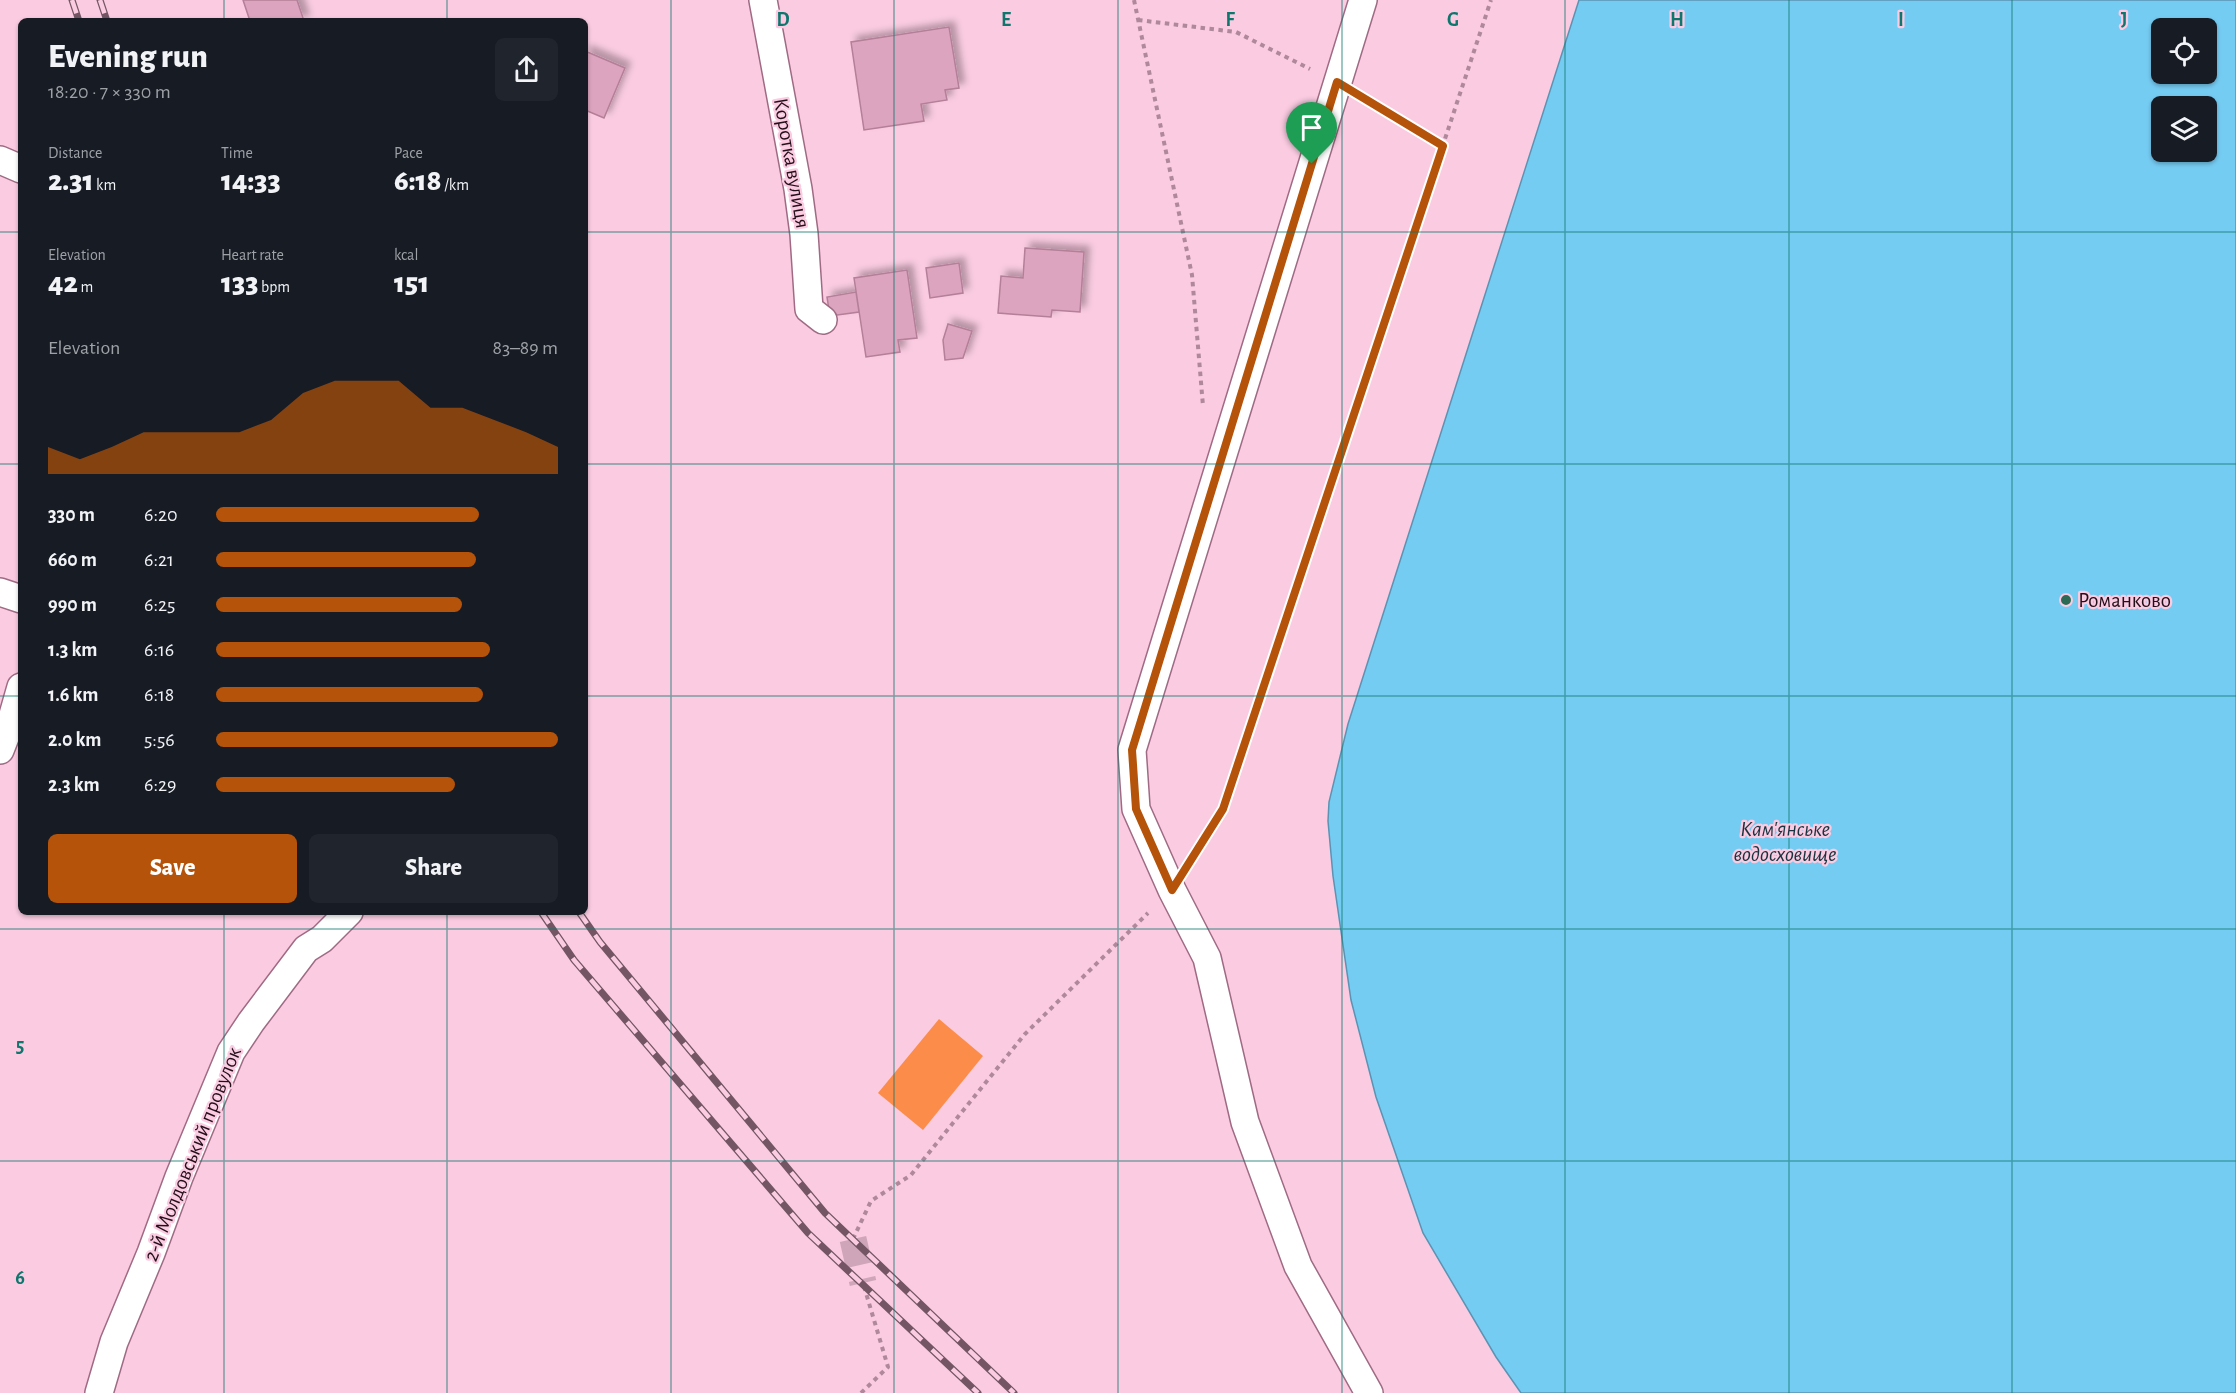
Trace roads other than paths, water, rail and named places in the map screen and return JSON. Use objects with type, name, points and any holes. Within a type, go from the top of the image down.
[{"type":"street","name":"Коротка вулиця","points":[[763,0],[801,212],[809,309],[824,320]]},
{"type":"street","points":[[1363,0],[1132,750],[1136,809],[1172,890],[1207,958],[1245,1122],[1298,1266],[1369,1393]]},
{"type":"street","points":[[0,160],[18,168]]},
{"type":"street","points":[[0,592],[18,598]]},
{"type":"street","points":[[0,750],[12,722],[18,699]]},
{"type":"street","name":"2-й Молдовський провулок","points":[[99,1393],[114,1342],[231,1052],[250,1022],[300,957],[346,915]]},
{"type":"water","name":"Кам'янське водосховище","points":[[1579,0],[2236,0],[2236,1393],[1521,1393],[1496,1357],[1423,1233],[1376,1097],[1351,1000],[1333,876],[1328,821],[1329,802],[1348,724]]},
{"type":"tunnel","points":[[853,1239],[863,1283]]},
{"type":"railway","points":[[72,0],[78,18]]},
{"type":"railway","points":[[100,0],[106,18]]},
{"type":"railway","points":[[543,915],[574,960],[808,1233],[978,1393]]},
{"type":"railway","points":[[581,915],[600,942],[825,1213],[1014,1393]]},
{"type":"place","name":"Романково","points":[[2066,600]]}]
